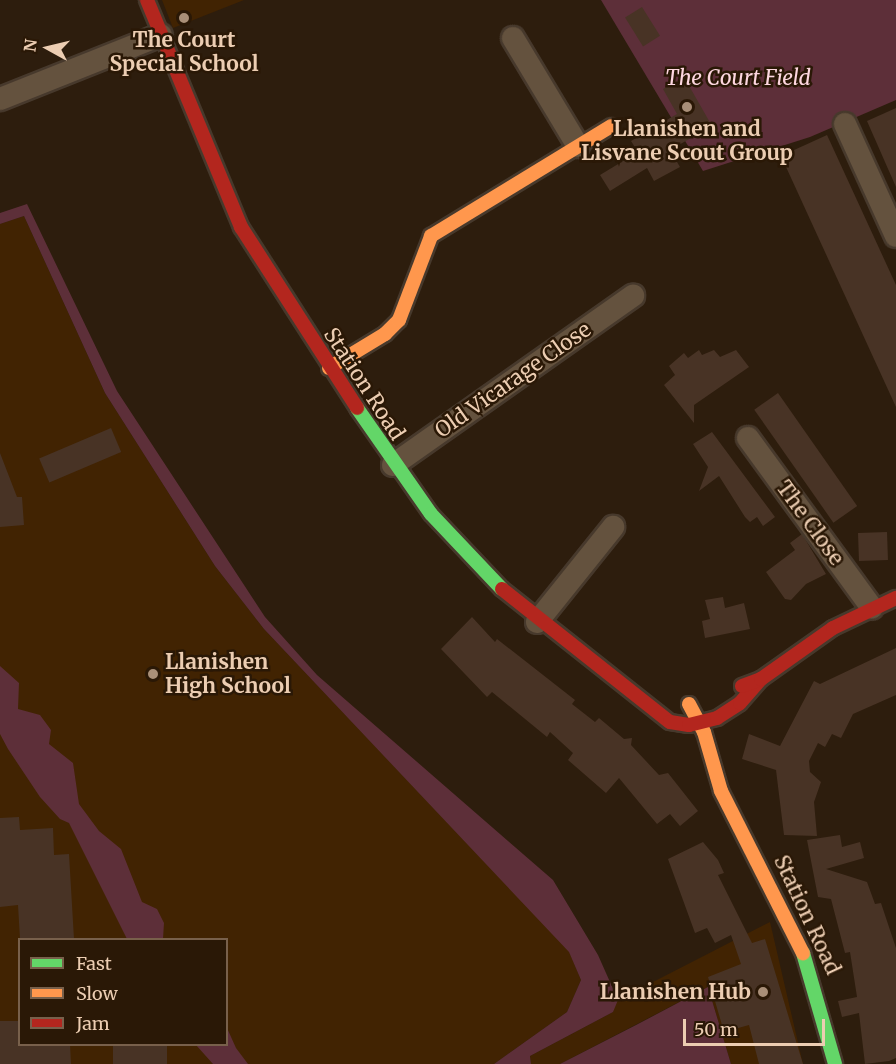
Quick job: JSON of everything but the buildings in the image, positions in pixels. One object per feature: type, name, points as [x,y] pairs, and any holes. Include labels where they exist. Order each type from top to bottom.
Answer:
[{"type":"main road","name":"Station Road","points":[[147,0],[241,227],[393,465],[431,514],[537,622],[679,725]]},
{"type":"main road","points":[[329,368],[385,334],[399,320],[431,236],[611,126]]},
{"type":"main road","points":[[679,725],[700,723],[727,713],[761,679],[810,642],[872,608],[896,598]]},
{"type":"main road","points":[[721,697],[761,679]]},
{"type":"main road","points":[[657,708],[704,702]]},
{"type":"main road","name":"Station Road","points":[[688,704],[700,723],[721,791],[810,967],[836,1064]]},
{"type":"main road","points":[[684,739],[679,725],[688,704]]},
{"type":"main road","name":"Station Road","points":[[693,755],[721,791]]},
{"type":"street","points":[[0,99],[161,35]]},
{"type":"street","points":[[513,39],[578,146]]},
{"type":"street","points":[[845,124],[896,236]]},
{"type":"street","name":"Old Vicarage Close","points":[[393,465],[633,296]]},
{"type":"street","name":"The Close","points":[[748,438],[872,608]]},
{"type":"street","points":[[537,622],[613,527]]},
{"type":"shaded area","name":"The Court Special School","points":[[162,0],[244,0],[173,28]]},
{"type":"shaded area","name":"Llanishen High School","points":[[24,216],[105,393],[215,566],[264,629],[569,951],[581,980],[567,1012],[494,1064],[0,1064],[0,224]]},
{"type":"shaded area","points":[[770,922],[803,1064],[731,1064],[708,987],[560,1064],[531,1064],[530,1056],[613,1012],[614,1002]]},
{"type":"green space","name":"The Court Field","points":[[601,0],[896,0],[896,100],[810,137],[703,171]]},
{"type":"green space","points":[[27,204],[117,391],[265,617],[317,675],[553,880],[598,955],[618,1000],[613,1012],[530,1056],[531,1064],[494,1064],[567,1012],[581,980],[569,952],[264,629],[215,566],[105,393],[24,216],[0,224],[0,213]]},
{"type":"green space","points":[[0,666],[19,683],[18,709],[40,715],[51,730],[49,744],[73,763],[79,804],[99,831],[121,849],[142,902],[157,909],[164,923],[163,938],[126,938],[69,823],[60,819],[40,797],[0,734]]},
{"type":"green space","points":[[708,987],[731,1064],[560,1064],[638,1024]]},
{"type":"green space","points":[[228,1030],[236,1048],[248,1064],[213,1064],[197,1046],[228,1046]]},
{"type":"traffic: fast","points":[[357,408],[431,514],[502,589]]},
{"type":"traffic: fast","points":[[803,953],[835,1064]]},
{"type":"traffic: slow","points":[[329,368],[385,334],[399,320],[431,236],[611,126]]},
{"type":"traffic: slow","points":[[689,704],[704,732],[721,791],[803,953]]},
{"type":"traffic: jam","points":[[147,0],[241,227],[357,408]]},
{"type":"traffic: jam","points":[[502,589],[670,722],[689,725],[717,718],[740,703],[761,679]]},
{"type":"traffic: jam","points":[[742,686],[761,679],[833,628],[896,598]]},
{"type":"place","name":"The Court Special School","points":[[184,18]]},
{"type":"place","name":"Llanishen and Lisvane Scout Group","points":[[687,107]]},
{"type":"place","name":"Llanishen High School","points":[[153,674]]},
{"type":"place","name":"Llanishen Hub","points":[[763,992]]}]
